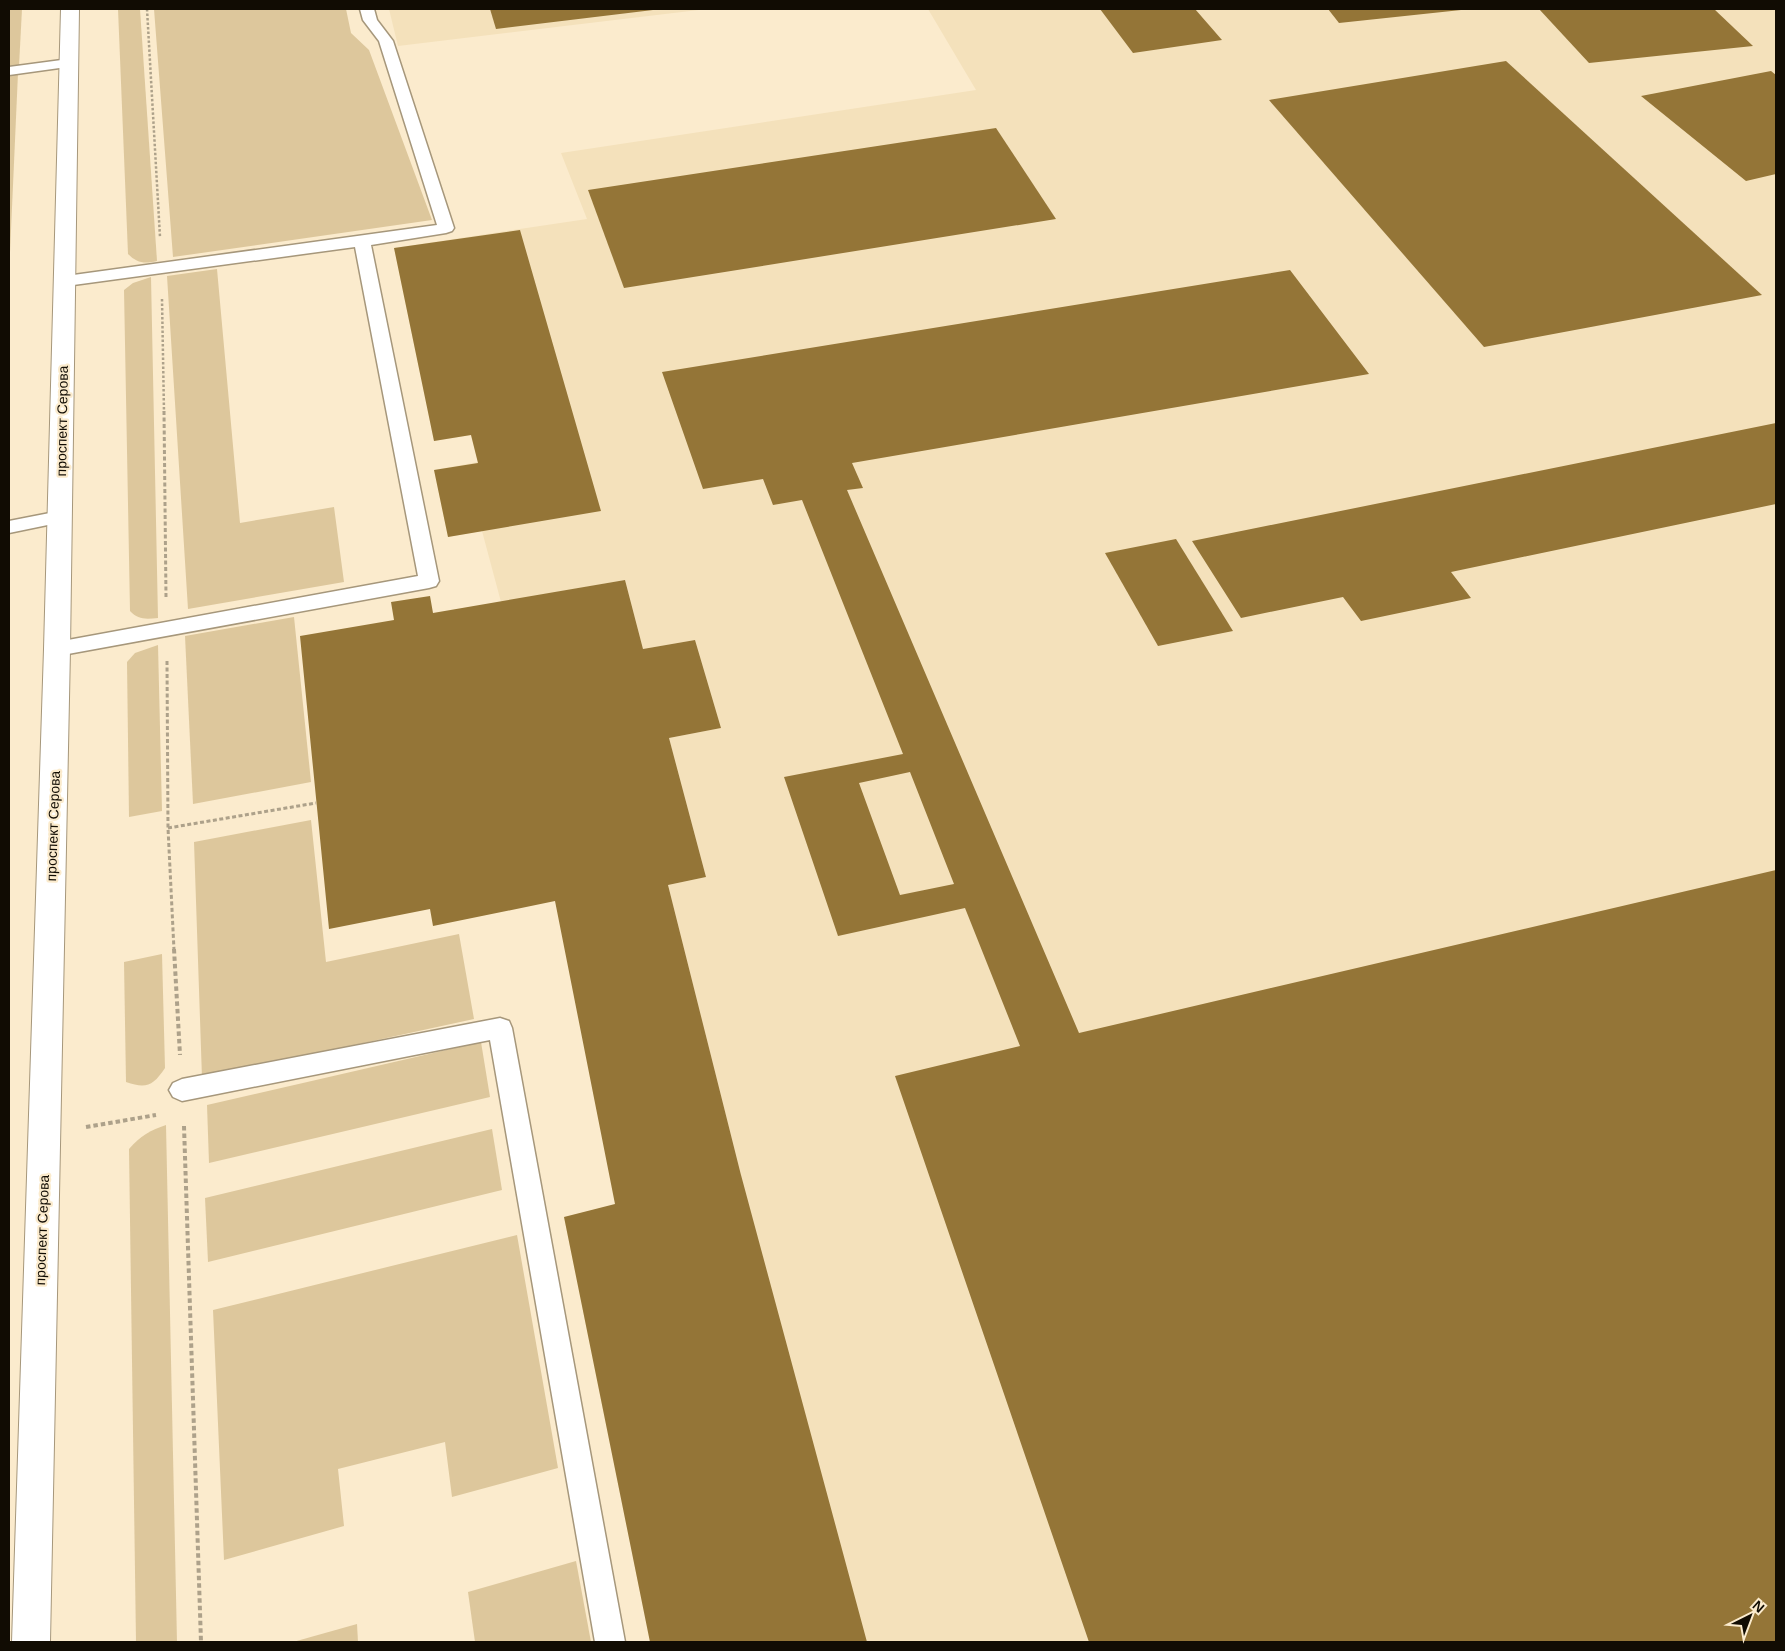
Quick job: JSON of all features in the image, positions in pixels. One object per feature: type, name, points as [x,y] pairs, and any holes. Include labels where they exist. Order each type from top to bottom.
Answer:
[{"type":"main road","name":"проспект Серова","points":[[31,1642],[66,281],[70,9]]},
{"type":"lane","points":[[66,281],[446,228],[386,41],[370,20],[367,9]]},
{"type":"lane","points":[[9,71],[69,63]]},
{"type":"lane","points":[[57,649],[429,581],[362,241]]},
{"type":"lane","points":[[9,527],[60,516]]},
{"type":"lane","points":[[183,1100],[500,1028],[610,1642]]},
{"type":"path","points":[[147,9],[161,268],[168,828],[183,1100],[201,1642]]},
{"type":"path","points":[[168,828],[316,803]]},
{"type":"path","points":[[45,1134],[183,1100]]},
{"type":"shaded area","points":[[9,9],[22,9],[19,66],[9,67]]},
{"type":"shaded area","points":[[118,9],[140,9],[157,261],[152,262],[138,261],[128,254]]},
{"type":"shaded area","points":[[154,9],[346,9],[351,33],[369,50],[432,220],[173,257]]},
{"type":"shaded area","points":[[389,9],[707,9],[398,46]]},
{"type":"shaded area","points":[[928,9],[1776,9],[1776,1642],[650,1642],[564,1217],[741,1175],[668,885],[706,877],[669,738],[721,728],[695,640],[643,649],[625,580],[501,602],[482,531],[448,537],[434,470],[478,462],[471,435],[434,441],[394,248],[587,219],[561,153],[976,90]]},
{"type":"shaded area","points":[[18,73],[9,275],[9,74]]},
{"type":"shaded area","points":[[217,269],[240,523],[334,507],[344,582],[188,609],[167,276]]},
{"type":"shaded area","points":[[151,277],[158,618],[146,619],[136,616],[130,611],[124,290],[133,283]]},
{"type":"shaded area","points":[[294,617],[311,782],[193,804],[185,636]]},
{"type":"shaded area","points":[[158,645],[162,811],[129,817],[127,662],[135,653]]},
{"type":"shaded area","points":[[311,820],[326,962],[459,934],[474,1019],[202,1078],[194,842]]},
{"type":"shaded area","points":[[162,954],[165,1068],[153,1082],[144,1085],[133,1084],[126,1082],[124,962]]},
{"type":"shaded area","points":[[481,1042],[490,1097],[209,1163],[207,1105]]},
{"type":"shaded area","points":[[166,1125],[177,1642],[136,1642],[129,1149],[146,1134]]},
{"type":"shaded area","points":[[492,1129],[502,1190],[208,1262],[205,1198]]},
{"type":"shaded area","points":[[517,1235],[558,1468],[452,1497],[445,1442],[338,1469],[344,1526],[224,1560],[213,1310]]},
{"type":"shaded area","points":[[576,1561],[591,1642],[475,1642],[468,1592]]},
{"type":"shaded area","points":[[357,1624],[358,1642],[293,1642]]},
{"type":"building","points":[[490,9],[653,9],[653,10],[496,29]]},
{"type":"building","points":[[1100,9],[1195,9],[1222,40],[1133,53]]},
{"type":"building","points":[[1328,9],[1461,9],[1461,10],[1339,23]]},
{"type":"building","points":[[1539,9],[1714,9],[1753,46],[1589,63]]},
{"type":"building","points":[[1506,61],[1762,295],[1484,347],[1269,100]]},
{"type":"building","points":[[1771,71],[1776,75],[1776,174],[1746,181],[1641,96]]},
{"type":"building","points":[[996,128],[1056,219],[624,288],[588,190]]},
{"type":"building","points":[[520,230],[601,511],[448,537],[434,470],[478,463],[471,435],[434,441],[394,248]]},
{"type":"building","points":[[1290,270],[1369,374],[852,463],[863,488],[847,490],[1079,1033],[1776,870],[1776,1642],[1089,1642],[895,1076],[1020,1046],[965,908],[838,936],[784,777],[903,754],[802,500],[773,505],[763,479],[703,489],[662,372]],"holes":[[[910,772],[954,884],[900,895],[859,783]]]},
{"type":"building","points":[[1776,423],[1776,504],[1451,572],[1471,598],[1361,621],[1343,597],[1241,618],[1192,541]]},
{"type":"building","points":[[1176,539],[1233,631],[1158,646],[1105,553]]},
{"type":"building","points":[[625,580],[643,649],[695,640],[721,728],[669,738],[706,877],[668,885],[741,1175],[867,1642],[650,1642],[564,1217],[615,1204],[555,901],[433,926],[430,909],[329,929],[300,636],[394,620],[391,602],[430,596],[433,613]]}]
